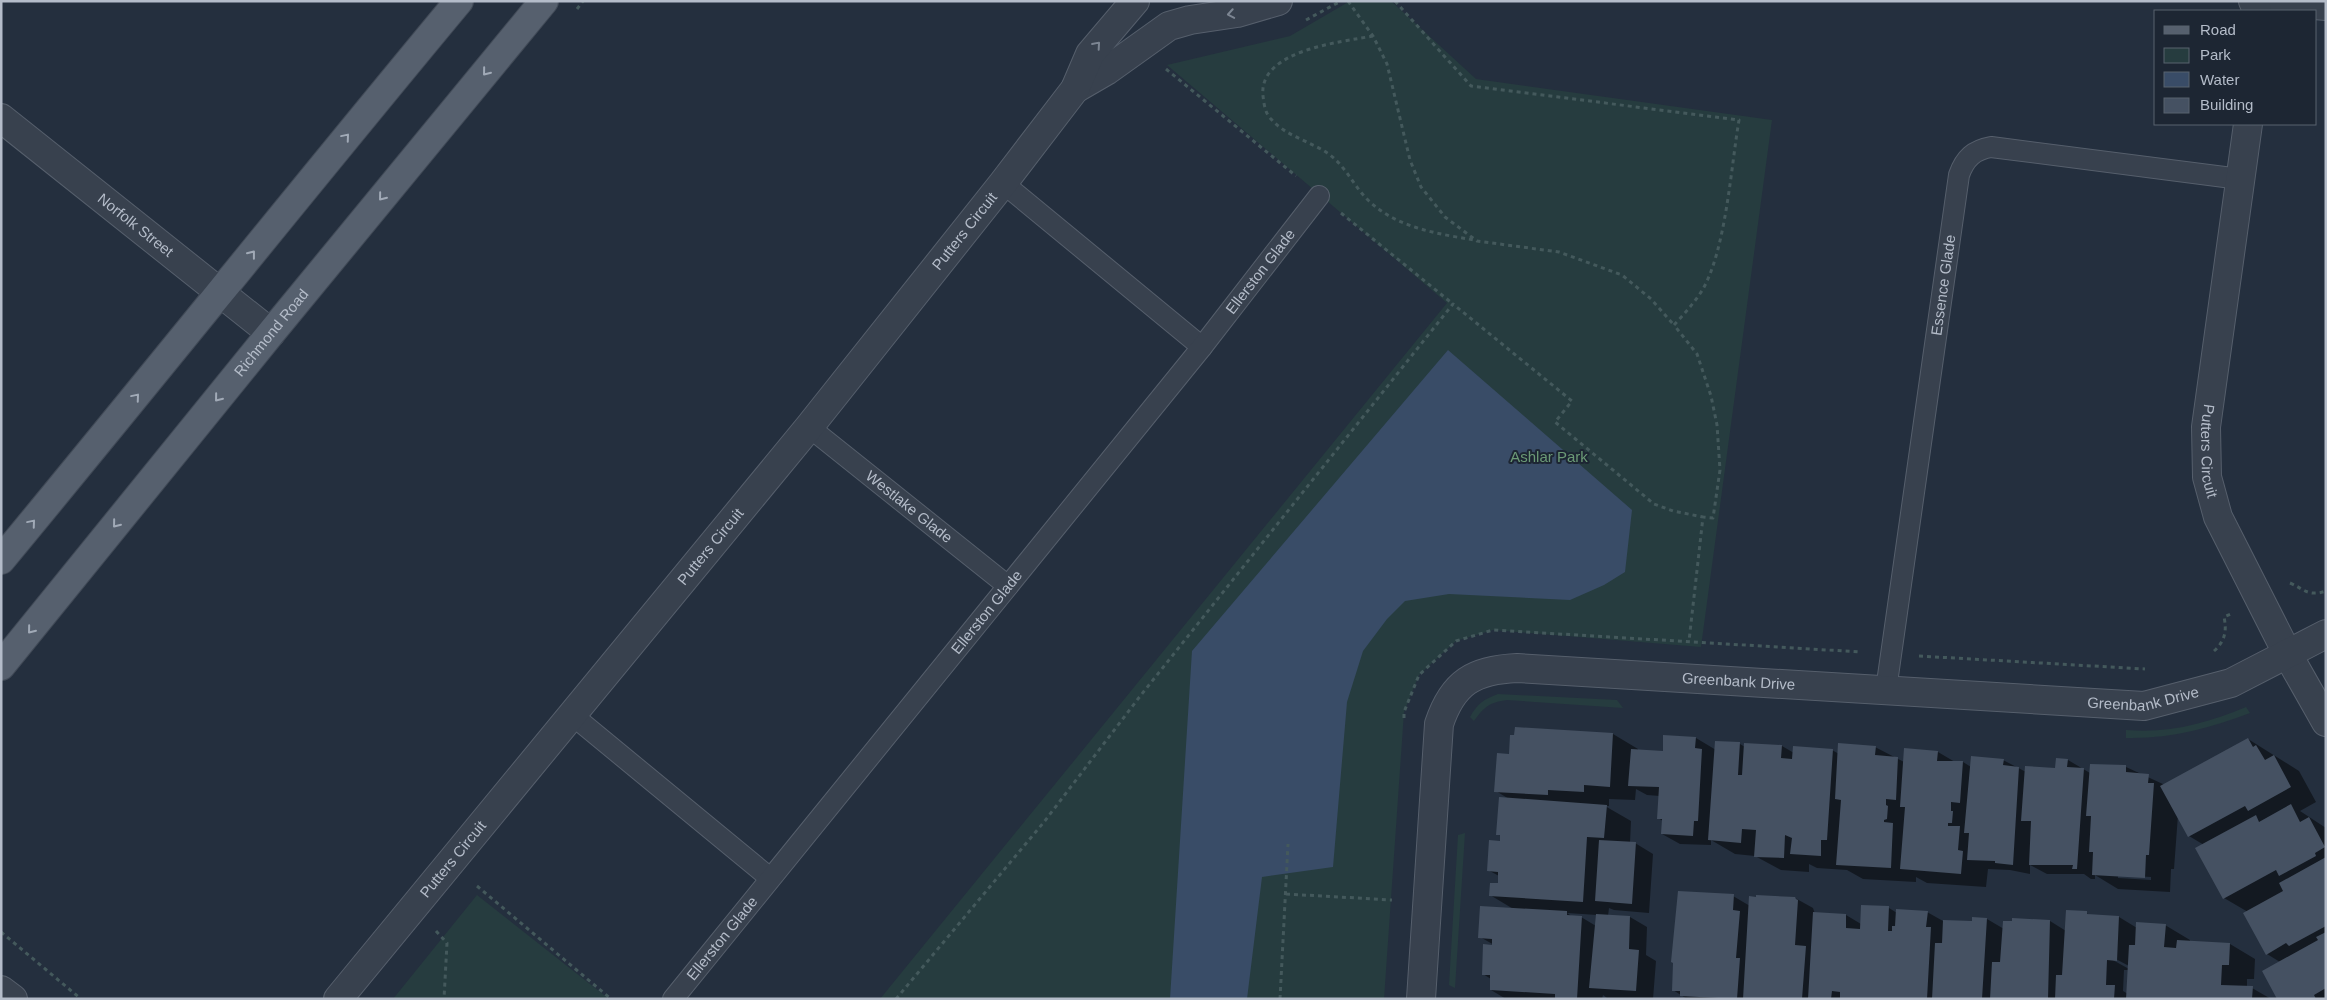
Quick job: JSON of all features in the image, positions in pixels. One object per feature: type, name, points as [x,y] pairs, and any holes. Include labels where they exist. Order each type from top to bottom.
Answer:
[{"type":"main road","points":[[1,560],[222,293],[315,174],[459,1]]},
{"type":"main road","name":"Richmond Road","points":[[1,666],[544,1]]},
{"type":"street","name":"Putters Circuit","points":[[338,999],[571,714],[809,428],[1003,183],[1075,88],[1090,54],[1135,1]]},
{"type":"street","name":"Putters Circuit","points":[[1075,88],[1106,71],[1169,26],[1190,20],[1236,13],[1278,1]]},
{"type":"street","name":"Norfolk Street","points":[[1,118],[271,333]]},
{"type":"street","name":"Putters Circuit","points":[[2248,125],[2206,427],[2206,476],[2218,517],[2288,655],[2326,722]]},
{"type":"street","name":"Greenbank Drive","points":[[1422,999],[1439,724],[1445,707],[1455,691],[1468,679],[1500,669],[1517,668],[2144,706],[2232,684],[2326,634]]},
{"type":"street","points":[[1,990],[13,999]]},
{"type":"lane","points":[[2269,10],[2290,6],[2326,10]]},
{"type":"lane","name":"Essence Glade","points":[[1886,690],[1959,175],[1967,158],[1982,149],[2004,148],[2240,179]]},
{"type":"lane","points":[[1003,183],[1202,347]]},
{"type":"lane","name":"Ellerston Glade","points":[[674,999],[770,878],[1202,347],[1319,196]]},
{"type":"lane","name":"Westlake Glade","points":[[809,428],[1008,586]]},
{"type":"lane","points":[[571,714],[770,878]]},
{"type":"path","points":[[1299,23],[1341,1]]},
{"type":"path","points":[[1348,1],[1373,36],[1387,64],[1410,160],[1422,187],[1445,217],[1477,241]]},
{"type":"path","points":[[1395,1],[1471,86],[1739,120],[1720,238],[1712,269],[1691,306],[1674,324]]},
{"type":"path","points":[[896,999],[1044,822],[1141,695],[1453,304],[1572,401],[1555,422],[1654,504],[1672,511],[1713,518],[1720,470],[1717,424],[1707,381],[1697,354],[1652,299],[1622,275],[1559,252],[1424,232],[1387,214],[1370,202],[1346,169],[1331,156],[1271,120],[1264,106],[1262,90],[1266,77],[1278,64],[1316,48],[1373,36]]},
{"type":"path","points":[[1703,517],[1689,641],[2152,668]]},
{"type":"path","points":[[2211,654],[2220,646],[2226,631],[2224,617],[2291,583],[2304,592],[2318,594],[2326,591]]},
{"type":"path","points":[[1280,999],[1288,844]]},
{"type":"path","points":[[484,879],[478,886],[611,999]]},
{"type":"path","points":[[1286,894],[1392,900]]},
{"type":"path","points":[[436,930],[447,943],[444,999]]},
{"type":"path","points":[[1,932],[81,999]]},
{"type":"green space","name":"Ashlar Park","points":[[1350,1],[1391,1],[1476,79],[1772,120],[1701,647],[1493,630],[1456,641],[1419,675],[1404,712],[1384,999],[880,999],[1447,303],[1167,65],[1290,36]]},
{"type":"green space","points":[[1498,694],[1617,700],[1623,708],[1507,700],[1488,706],[1474,721],[1470,717],[1481,702]]},
{"type":"green space","points":[[2246,707],[2250,713],[2205,728],[2158,737],[2126,738],[2126,730],[2142,731],[2188,726]]},
{"type":"green space","points":[[1465,833],[1455,988],[1449,985],[1458,835]]},
{"type":"green space","points":[[477,895],[609,999],[393,999]]},
{"type":"water","points":[[1448,350],[1632,510],[1625,572],[1604,585],[1570,600],[1449,594],[1405,601],[1387,619],[1363,651],[1347,702],[1333,867],[1262,877],[1247,999],[1170,999],[1192,651]]},
{"type":"building","points":[[1515,727],[1613,733],[1610,787],[1584,785],[1584,792],[1548,790],[1548,795],[1494,792],[1497,753],[1509,754],[1510,735],[1514,735]]},
{"type":"building","points":[[1663,735],[1696,737],[1695,748],[1702,749],[1698,821],[1694,821],[1693,836],[1661,834],[1662,819],[1657,819],[1659,787],[1628,786],[1631,749],[1663,751]]},
{"type":"building","points":[[2248,738],[2253,747],[2256,745],[2265,760],[2274,755],[2291,787],[2248,811],[2245,806],[2188,837],[2160,786]]},
{"type":"building","points":[[1715,741],[1740,742],[1738,775],[1742,775],[1744,743],[1782,745],[1781,758],[1792,759],[1793,746],[1833,749],[1827,840],[1821,840],[1821,856],[1790,854],[1792,838],[1785,835],[1784,858],[1754,857],[1756,830],[1742,829],[1741,843],[1708,840]]},
{"type":"building","points":[[1838,743],[1876,746],[1875,755],[1898,757],[1896,800],[1886,799],[1886,805],[1888,806],[1887,819],[1884,820],[1884,822],[1893,823],[1891,868],[1836,865],[1841,800],[1835,799]]},
{"type":"building","points":[[1904,748],[1938,751],[1937,761],[1963,761],[1960,803],[1951,802],[1951,811],[1953,811],[1952,823],[1948,823],[1948,826],[1960,826],[1958,850],[1963,851],[1961,874],[1900,869],[1905,807],[1900,807]]},
{"type":"building","points":[[1971,756],[2004,759],[2003,765],[2019,767],[2013,865],[1995,863],[1995,861],[1967,860],[1969,833],[1964,833]]},
{"type":"building","points":[[2056,758],[2068,759],[2067,767],[2084,768],[2077,869],[2072,869],[2073,865],[2029,865],[2031,821],[2021,821],[2025,766],[2055,768]]},
{"type":"building","points":[[2090,764],[2126,765],[2126,772],[2149,774],[2148,783],[2154,783],[2149,855],[2146,855],[2145,878],[2092,875],[2093,852],[2089,852],[2091,816],[2086,816]]},
{"type":"building","points":[[1499,797],[1607,805],[1604,838],[1587,837],[1583,902],[1489,896],[1490,883],[1498,883],[1498,872],[1487,871],[1489,840],[1500,841],[1500,835],[1496,835]]},
{"type":"building","points":[[2291,804],[2300,822],[2309,817],[2325,847],[2315,853],[2316,856],[2279,876],[2276,870],[2223,899],[2195,848],[2256,815],[2259,822]]},
{"type":"building","points":[[1599,840],[1636,842],[1632,904],[1595,901]]},
{"type":"building","points":[[2326,857],[2326,926],[2289,946],[2286,943],[2266,955],[2243,913],[2283,891],[2279,883]]},
{"type":"building","points":[[1678,891],[1734,894],[1733,910],[1740,911],[1736,958],[1740,958],[1737,999],[1680,996],[1680,991],[1672,991],[1673,963],[1671,962]]},
{"type":"building","points":[[1756,895],[1795,897],[1798,900],[1795,945],[1806,946],[1802,999],[1743,999],[1749,896],[1756,897]]},
{"type":"building","points":[[1861,905],[1889,906],[1888,931],[1892,931],[1892,926],[1895,926],[1896,909],[1928,911],[1926,927],[1931,927],[1927,999],[1840,999],[1840,992],[1832,991],[1831,999],[1808,999],[1813,912],[1846,914],[1846,928],[1860,929]]},
{"type":"building","points":[[1480,906],[1567,911],[1567,915],[1582,916],[1577,999],[1555,999],[1555,994],[1490,990],[1490,975],[1482,975],[1483,944],[1492,945],[1492,939],[1478,938]]},
{"type":"building","points":[[2066,910],[2087,911],[2087,914],[2119,916],[2117,961],[2107,960],[2106,985],[2115,985],[2114,999],[2055,999],[2056,975],[2062,975]]},
{"type":"building","points":[[1596,914],[1630,916],[1629,949],[1639,950],[1636,991],[1589,988]]},
{"type":"building","points":[[1972,917],[1987,918],[1982,999],[1932,999],[1935,943],[1942,943],[1943,920],[1972,921]]},
{"type":"building","points":[[2012,918],[2050,920],[2048,999],[1990,999],[1992,962],[2000,962],[2003,921],[2012,921]]},
{"type":"building","points":[[2136,922],[2166,924],[2164,947],[2176,948],[2177,940],[2230,943],[2229,965],[2222,965],[2221,985],[2253,986],[2252,999],[2126,999],[2129,945],[2135,945]]},
{"type":"building","points":[[2326,932],[2326,988],[2314,995],[2316,999],[2277,999],[2262,971],[2318,940],[2316,937]]}]
